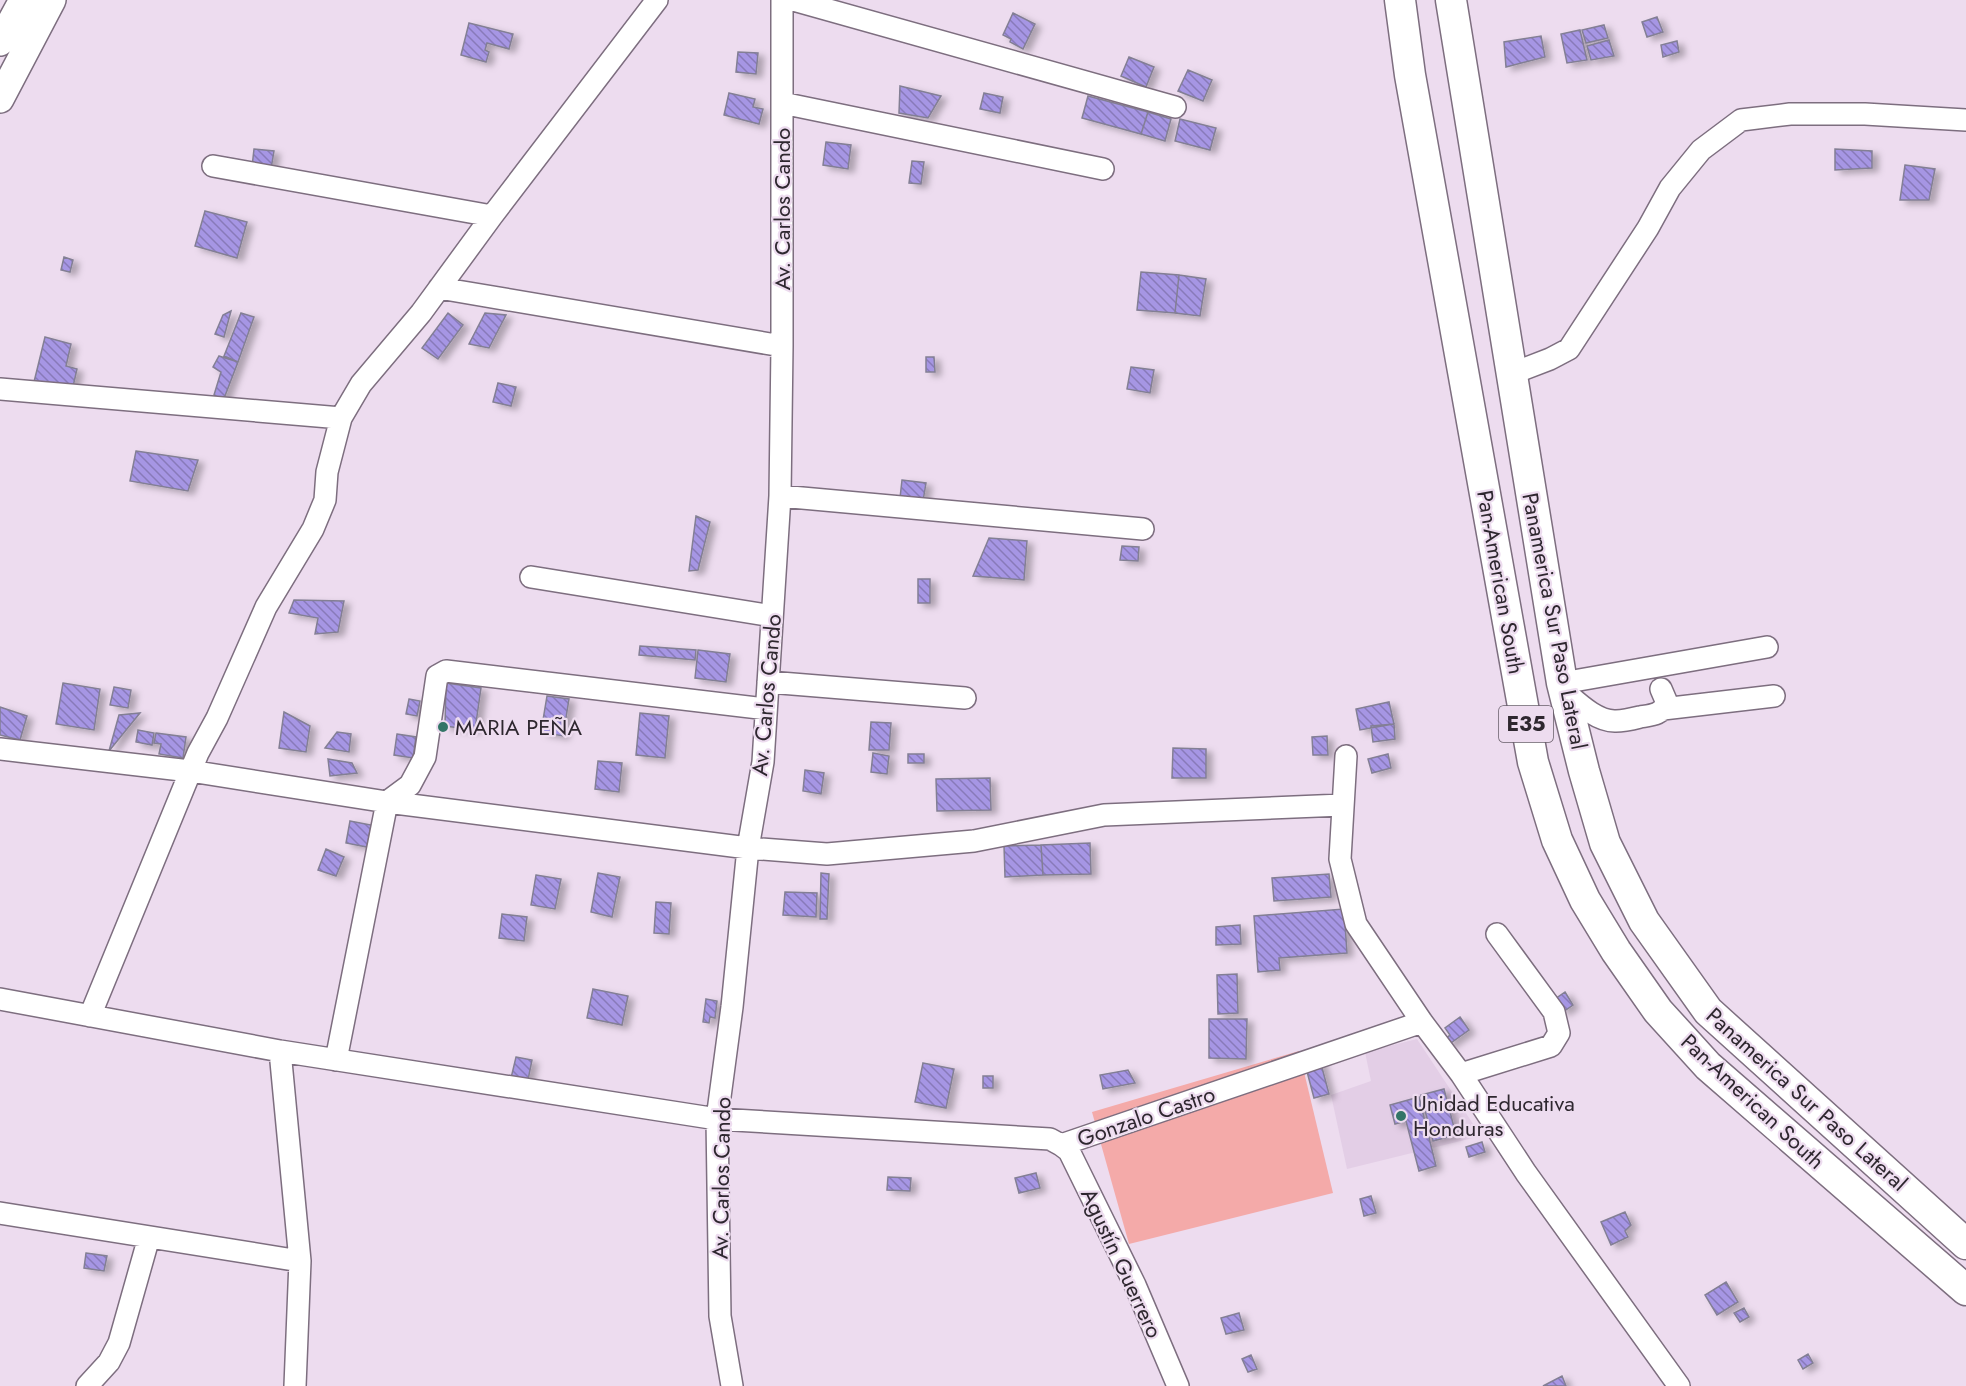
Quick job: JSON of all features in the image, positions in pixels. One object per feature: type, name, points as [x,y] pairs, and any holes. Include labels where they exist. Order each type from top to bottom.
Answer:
[{"type":"highway","name":"Pan-American South","points":[[1400,0],[1410,75],[1533,762],[1557,840],[1585,900],[1616,951],[1658,1011],[1708,1066],[1966,1290]]},
{"type":"highway","name":"Panamerica Sur Paso Lateral","points":[[1451,0],[1563,687],[1605,843],[1644,921],[1708,1011],[1966,1244]]},
{"type":"highway","points":[[1881,1216],[1905,1189]]},
{"type":"main road","points":[[0,42],[23,0]]},
{"type":"main road","points":[[0,99],[52,0]]},
{"type":"street","points":[[90,1016],[190,771],[218,718],[266,607],[313,529],[325,500],[327,472],[341,418],[361,384],[421,313],[657,0]]},
{"type":"street","name":"Av. Carlos Cando","points":[[732,1386],[720,1316],[717,1119],[732,1007],[748,848],[763,762],[780,496],[782,0]]},
{"type":"street","points":[[793,0],[1175,107]]},
{"type":"street","points":[[782,103],[1102,169]]},
{"type":"street","points":[[1511,374],[1569,349],[1648,228],[1670,188],[1701,150],[1741,120],[1790,114],[1865,114],[1966,120]]},
{"type":"street","points":[[213,166],[492,216]]},
{"type":"street","points":[[439,288],[782,346]]},
{"type":"street","points":[[0,389],[341,418]]},
{"type":"street","points":[[780,496],[1143,529]]},
{"type":"street","points":[[531,577],[772,616]]},
{"type":"street","points":[[1563,687],[1767,647]]},
{"type":"street","points":[[336,1060],[387,802],[410,785],[425,757],[437,676],[446,671],[766,709]]},
{"type":"street","points":[[768,682],[965,698]]},
{"type":"street","points":[[1563,687],[1581,706],[1607,721],[1616,722],[1658,714],[1662,699],[1774,696]]},
{"type":"street","points":[[0,749],[190,771],[387,802],[748,848],[827,854],[974,841],[1104,815],[1342,805]]},
{"type":"street","points":[[1346,756],[1341,859],[1356,924],[1422,1022],[1461,1074],[1526,1173],[1679,1386]]},
{"type":"street","points":[[1461,1074],[1551,1046],[1559,1033],[1554,1012],[1497,934]]},
{"type":"street","name":"Gonzalo Castro","points":[[0,999],[280,1051],[717,1119],[1050,1139],[1060,1144],[1422,1022]]},
{"type":"street","points":[[280,1051],[300,1260],[295,1386]]},
{"type":"street","name":"Agustín Guerrero","points":[[1060,1144],[1069,1151],[1135,1285],[1178,1386]]},
{"type":"street","points":[[0,1213],[300,1260]]},
{"type":"street","points":[[87,1386],[109,1362],[118,1342],[149,1237]]},
{"type":"shaded area","name":"Unidad Educativa Honduras","points":[[1417,1039],[1481,1136],[1347,1169],[1331,1095],[1371,1081],[1365,1052]]},
{"type":"shaded area","points":[[1299,1051],[1333,1193],[1129,1244],[1092,1112]]},
{"type":"building","points":[[1013,13],[1035,24],[1023,49],[1003,35]]},
{"type":"building","points":[[1657,17],[1663,32],[1647,37],[1642,22]]},
{"type":"building","points":[[469,23],[513,34],[509,49],[487,43],[485,50],[489,52],[486,62],[461,55]]},
{"type":"building","points":[[1604,25],[1608,38],[1586,43],[1582,30]]},
{"type":"building","points":[[1580,30],[1587,60],[1567,63],[1561,34]]},
{"type":"building","points":[[1541,36],[1545,57],[1506,67],[1504,42]]},
{"type":"building","points":[[1609,40],[1614,56],[1591,60],[1587,46]]},
{"type":"building","points":[[1677,41],[1679,52],[1663,57],[1661,45]]},
{"type":"building","points":[[738,52],[758,53],[756,74],[736,72]]},
{"type":"building","points":[[1129,57],[1154,67],[1146,87],[1121,76]]},
{"type":"building","points":[[1188,70],[1212,80],[1203,101],[1178,91]]},
{"type":"building","points":[[900,86],[941,96],[928,118],[899,113]]},
{"type":"building","points":[[729,93],[755,99],[753,107],[763,109],[759,124],[724,115]]},
{"type":"building","points":[[984,93],[1003,97],[1000,113],[980,109]]},
{"type":"building","points":[[1088,96],[1148,112],[1141,134],[1082,118]]},
{"type":"building","points":[[1148,112],[1171,119],[1165,141],[1141,134]]},
{"type":"building","points":[[1180,119],[1216,128],[1210,150],[1175,141]]},
{"type":"building","points":[[826,142],[851,145],[848,169],[823,165]]},
{"type":"building","points":[[254,149],[274,151],[271,169],[252,167]]},
{"type":"building","points":[[1835,149],[1872,151],[1872,168],[1835,170]]},
{"type":"building","points":[[912,161],[924,162],[921,184],[909,183]]},
{"type":"building","points":[[1905,165],[1935,169],[1929,200],[1900,200]]},
{"type":"building","points":[[205,211],[247,222],[237,258],[195,246]]},
{"type":"building","points":[[64,257],[73,260],[70,272],[61,270]]},
{"type":"building","points":[[1141,272],[1179,275],[1175,313],[1137,310]]},
{"type":"building","points":[[1179,275],[1206,279],[1200,316],[1175,313]]},
{"type":"building","points":[[231,311],[224,337],[215,334],[223,315]]},
{"type":"building","points":[[241,313],[254,317],[238,362],[224,356]]},
{"type":"building","points":[[448,313],[463,325],[438,359],[422,348]]},
{"type":"building","points":[[485,313],[506,315],[489,348],[469,344]]},
{"type":"building","points":[[45,337],[71,344],[66,366],[77,369],[72,391],[34,382]]},
{"type":"building","points":[[219,356],[238,362],[223,401],[214,395],[221,372],[213,367]]},
{"type":"building","points":[[926,357],[934,357],[935,372],[926,372]]},
{"type":"building","points":[[1131,367],[1154,370],[1150,393],[1127,389]]},
{"type":"building","points":[[498,383],[516,387],[511,406],[493,402]]},
{"type":"building","points":[[136,451],[198,460],[188,491],[130,481]]},
{"type":"building","points":[[902,480],[926,483],[923,501],[900,498]]},
{"type":"building","points":[[696,516],[710,522],[698,570],[689,571]]},
{"type":"building","points":[[989,538],[1027,541],[1024,580],[973,576]]},
{"type":"building","points":[[1122,546],[1139,547],[1138,561],[1120,560]]},
{"type":"building","points":[[918,579],[930,579],[930,603],[918,603]]},
{"type":"building","points":[[294,600],[344,601],[338,632],[315,634],[318,618],[289,613]]},
{"type":"building","points":[[640,646],[696,650],[695,660],[639,655]]},
{"type":"building","points":[[698,650],[730,654],[726,682],[695,678]]},
{"type":"building","points":[[63,683],[100,689],[94,730],[56,724]]},
{"type":"building","points":[[446,683],[481,688],[475,730],[445,726]]},
{"type":"building","points":[[114,687],[131,690],[128,708],[110,705]]},
{"type":"building","points":[[547,696],[569,699],[563,736],[541,732]]},
{"type":"building","points":[[409,699],[420,701],[417,716],[406,714]]},
{"type":"building","points":[[1389,702],[1394,724],[1360,730],[1356,709]]},
{"type":"building","points":[[0,707],[27,716],[20,740],[0,735]]},
{"type":"building","points":[[284,712],[310,726],[306,752],[279,748]]},
{"type":"building","points":[[140,713],[109,751],[119,715]]},
{"type":"building","points":[[640,713],[669,716],[665,758],[636,755]]},
{"type":"building","points":[[871,722],[891,723],[889,750],[869,750]]},
{"type":"building","points":[[1394,724],[1395,739],[1373,742],[1371,726]]},
{"type":"building","points":[[138,730],[154,733],[152,745],[136,742]]},
{"type":"building","points":[[337,732],[351,734],[349,752],[325,748]]},
{"type":"building","points":[[156,733],[186,737],[183,758],[159,754],[161,744],[154,743]]},
{"type":"building","points":[[397,734],[416,737],[413,758],[394,755]]},
{"type":"building","points":[[1327,736],[1328,755],[1313,755],[1312,737]]},
{"type":"building","points":[[1173,748],[1206,749],[1206,778],[1172,778]]},
{"type":"building","points":[[873,753],[889,756],[887,774],[871,772]]},
{"type":"building","points":[[908,754],[924,754],[924,763],[908,763]]},
{"type":"building","points":[[1388,754],[1391,768],[1372,773],[1368,759]]},
{"type":"building","points":[[328,759],[352,763],[357,773],[330,776]]},
{"type":"building","points":[[598,761],[622,763],[619,792],[595,789]]},
{"type":"building","points":[[805,770],[824,773],[821,794],[803,791]]},
{"type":"building","points":[[990,778],[991,810],[937,811],[936,779]]},
{"type":"building","points":[[350,821],[371,825],[367,847],[346,843]]},
{"type":"building","points":[[1090,843],[1091,874],[1043,875],[1041,845]]},
{"type":"building","points":[[1041,845],[1043,875],[1005,877],[1004,846]]},
{"type":"building","points":[[326,849],[344,857],[336,876],[318,870]]},
{"type":"building","points":[[598,873],[620,877],[612,917],[591,912]]},
{"type":"building","points":[[821,873],[829,874],[827,919],[820,919]]},
{"type":"building","points":[[1329,874],[1331,897],[1274,901],[1272,878]]},
{"type":"building","points":[[536,875],[561,879],[555,909],[531,905]]},
{"type":"building","points":[[785,892],[817,893],[816,917],[783,915]]},
{"type":"building","points":[[656,902],[671,903],[669,934],[654,933]]},
{"type":"building","points":[[1344,909],[1347,953],[1279,958],[1280,970],[1258,972],[1254,916]]},
{"type":"building","points":[[502,914],[527,917],[524,941],[499,938]]},
{"type":"building","points":[[1240,925],[1241,944],[1216,945],[1216,927]]},
{"type":"building","points":[[1237,974],[1238,1013],[1218,1014],[1217,975]]},
{"type":"building","points":[[593,989],[628,996],[622,1025],[587,1018]]},
{"type":"building","points":[[1565,992],[1573,1005],[1563,1012],[1555,999]]},
{"type":"building","points":[[706,999],[717,1001],[715,1018],[710,1017],[709,1023],[703,1022]]},
{"type":"building","points":[[1460,1017],[1469,1030],[1448,1045],[1444,1040],[1450,1035],[1445,1028]]},
{"type":"building","points":[[1209,1019],[1247,1019],[1246,1059],[1209,1058]]},
{"type":"building","points":[[516,1057],[532,1060],[528,1080],[511,1078]]},
{"type":"building","points":[[1320,1060],[1329,1094],[1314,1098],[1305,1064]]},
{"type":"building","points":[[923,1063],[954,1069],[946,1108],[915,1102]]},
{"type":"building","points":[[1128,1070],[1135,1083],[1103,1089],[1100,1075]]},
{"type":"building","points":[[983,1076],[993,1076],[993,1088],[983,1088]]},
{"type":"building","points":[[1444,1089],[1456,1135],[1433,1141],[1421,1095]]},
{"type":"building","points":[[1419,1097],[1436,1166],[1419,1171],[1406,1121],[1395,1124],[1390,1105]]},
{"type":"building","points":[[1482,1142],[1485,1152],[1469,1157],[1466,1147]]},
{"type":"building","points":[[1036,1173],[1040,1188],[1019,1193],[1015,1178]]},
{"type":"building","points":[[888,1177],[911,1178],[910,1191],[887,1190]]},
{"type":"building","points":[[1371,1196],[1376,1213],[1364,1216],[1360,1199]]},
{"type":"building","points":[[1625,1212],[1631,1225],[1625,1231],[1628,1237],[1611,1245],[1601,1222]]},
{"type":"building","points":[[86,1253],[107,1256],[104,1271],[84,1268]]},
{"type":"building","points":[[1726,1282],[1738,1302],[1717,1315],[1705,1295]]},
{"type":"building","points":[[1744,1308],[1749,1317],[1740,1322],[1734,1313]]},
{"type":"building","points":[[1239,1313],[1244,1330],[1226,1334],[1221,1318]]},
{"type":"building","points":[[1808,1354],[1813,1363],[1803,1369],[1798,1360]]},
{"type":"building","points":[[1251,1355],[1257,1369],[1248,1372],[1242,1359]]},
{"type":"building","points":[[1562,1376],[1566,1386],[1543,1386]]},
{"type":"place","name":"MARIA PEÑA","points":[[443,727]]},
{"type":"place","name":"Unidad Educativa Honduras","points":[[1401,1116]]}]
